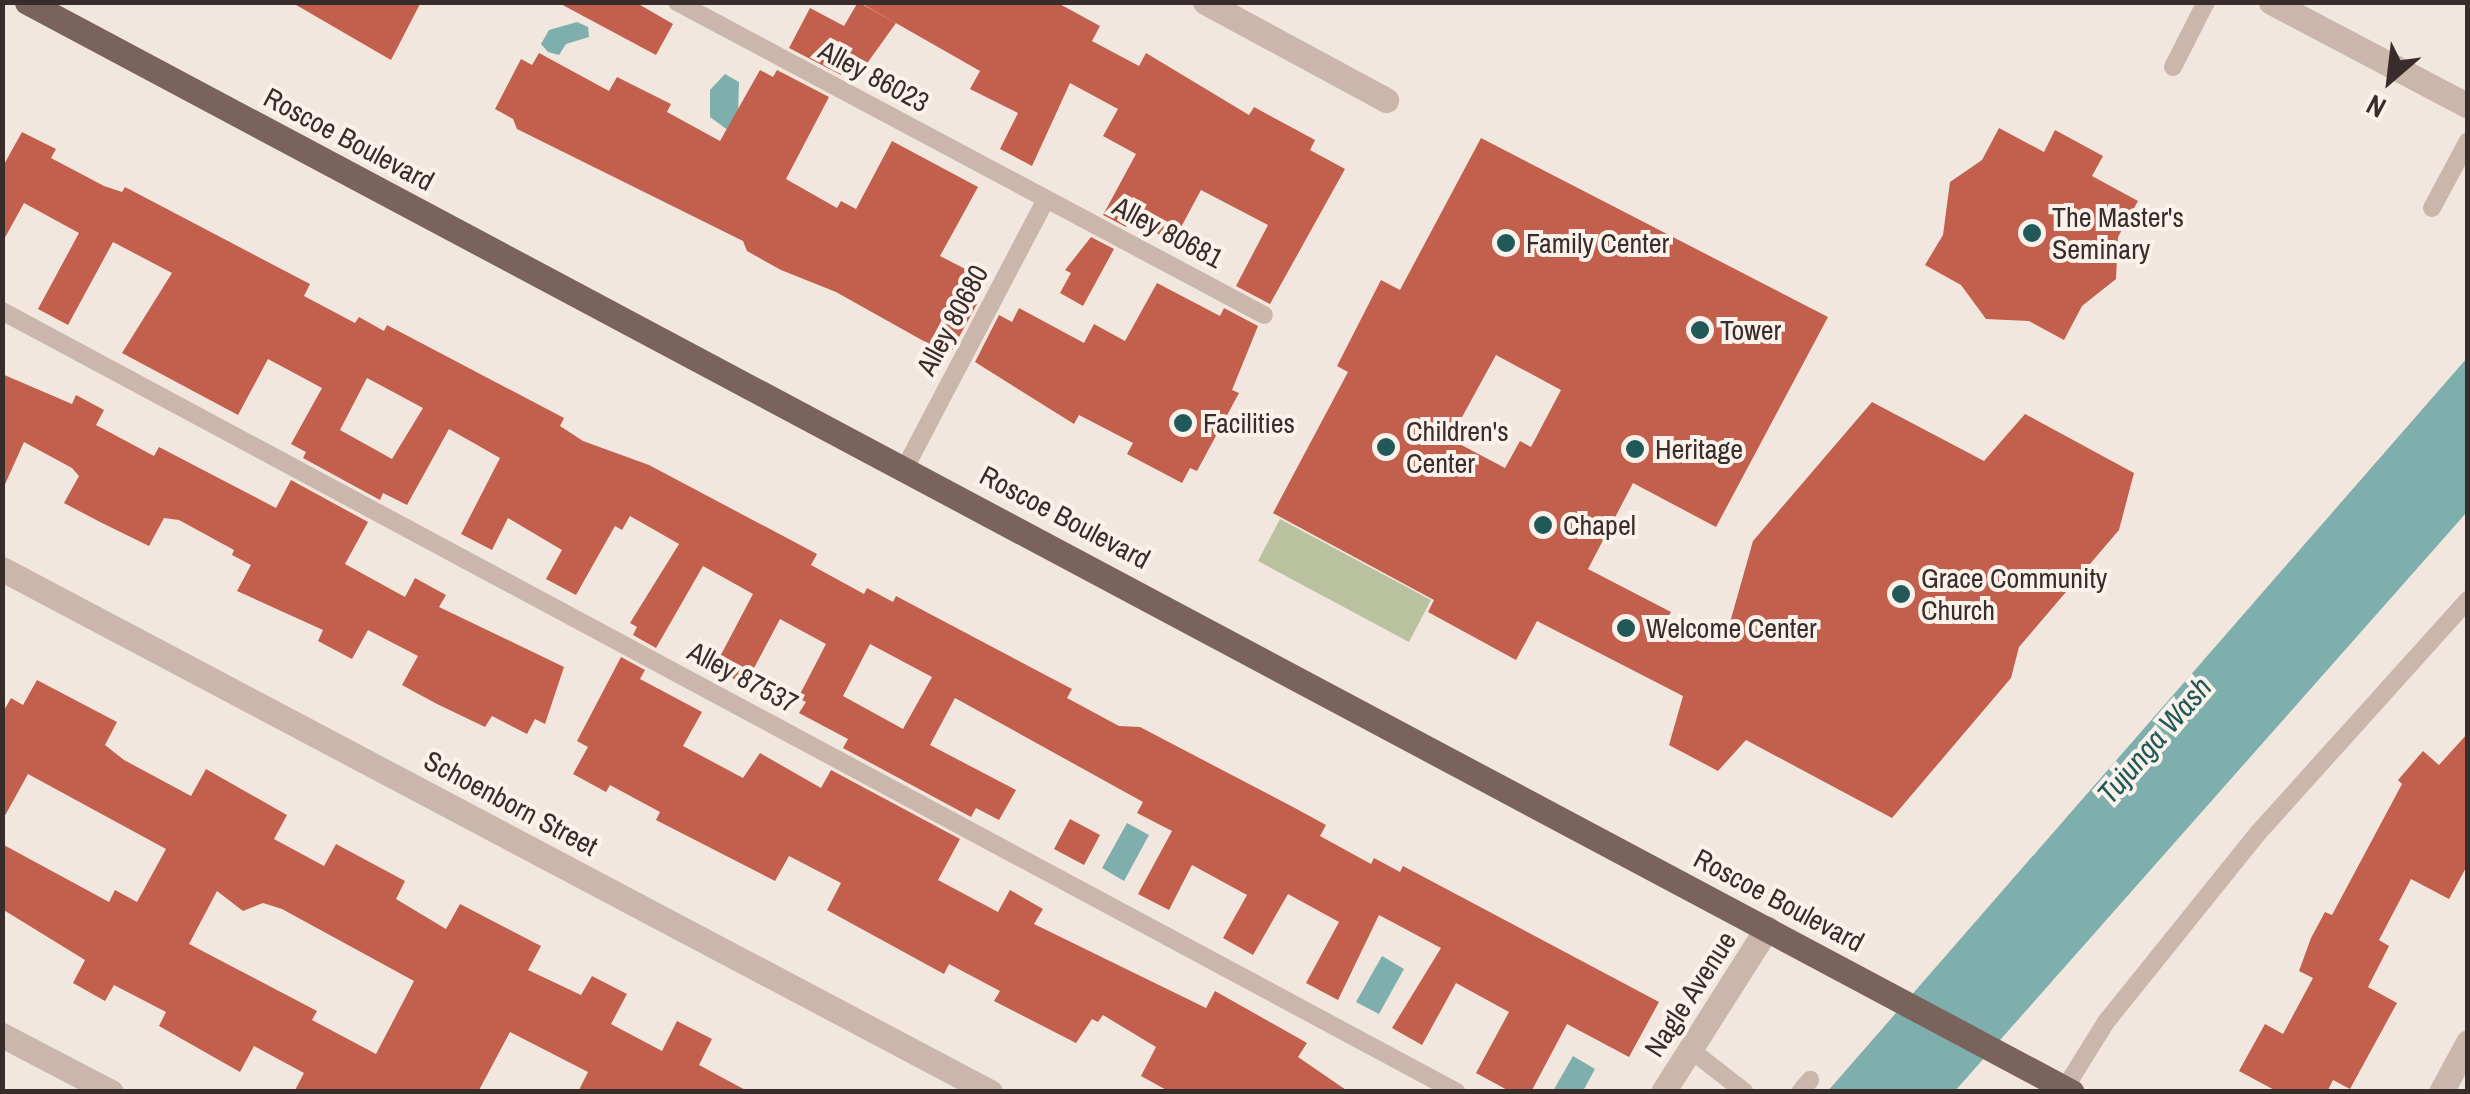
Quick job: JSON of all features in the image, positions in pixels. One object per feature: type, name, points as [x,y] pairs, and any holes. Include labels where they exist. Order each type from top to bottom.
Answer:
[{"type":"main road","name":"Roscoe Boulevard","points":[[27,2],[906,466],[2068,1090]]},
{"type":"street","points":[[1205,2],[1386,100]]},
{"type":"street","points":[[2271,2],[2468,106]]},
{"type":"street","name":"Schoenborn Street","points":[[2,569],[990,1092]]},
{"type":"street","name":"Nagle Avenue","points":[[1663,1092],[1767,928]]},
{"type":"street","points":[[2,1035],[111,1092]]},
{"type":"street","points":[[2441,1092],[2468,1042]]},
{"type":"lane","name":"Alley 86023","points":[[677,2],[1046,199]]},
{"type":"lane","points":[[2173,67],[2206,2]]},
{"type":"lane","points":[[2432,208],[2468,141]]},
{"type":"lane","name":"Alley 80680","points":[[906,466],[1046,199]]},
{"type":"lane","name":"Alley 80681","points":[[1046,199],[1264,315]]},
{"type":"lane","name":"Alley 87537","points":[[2,311],[1457,1092]]},
{"type":"lane","points":[[2068,1090],[2106,1022],[2258,833],[2468,600]]},
{"type":"lane","points":[[1691,1050],[1745,1092]]},
{"type":"green space","points":[[1280,519],[1431,600],[1409,642],[1258,561]]},
{"type":"water","points":[[577,22],[588,27],[589,37],[566,44],[559,55],[548,52],[541,44],[549,30]]},
{"type":"water","points":[[725,74],[739,82],[738,116],[729,131],[710,117],[710,90]]},
{"type":"water","name":"Tujunga Wash","points":[[2467,358],[2467,512],[1955,1091],[1827,1092]]},
{"type":"water","points":[[1127,823],[1149,835],[1124,881],[1102,868]]},
{"type":"water","points":[[1382,956],[1404,969],[1379,1014],[1356,1002]]},
{"type":"water","points":[[1573,1056],[1595,1069],[1583,1091],[1553,1091]]},
{"type":"building","points":[[291,2],[421,2],[391,60]]},
{"type":"building","points":[[557,2],[635,2],[673,24],[656,55]]},
{"type":"building","points":[[858,2],[896,23],[858,76],[844,69],[841,75],[789,48],[810,8],[844,26]]},
{"type":"building","points":[[859,2],[1056,2],[1100,26],[1092,41],[1139,66],[1146,53],[1249,115],[1254,107],[1315,140],[1310,150],[1345,169],[1270,304],[1236,286],[1268,225],[1201,190],[1173,242],[1131,219],[1126,227],[1103,215],[1136,154],[1103,136],[1118,109],[1070,83],[1032,166],[1000,149],[1018,113],[970,89],[980,71]]},
{"type":"building","points":[[539,53],[609,91],[617,77],[671,104],[667,112],[720,141],[760,70],[773,77],[777,70],[829,97],[786,179],[837,208],[841,201],[856,209],[892,141],[978,187],[940,256],[975,274],[964,297],[977,304],[952,350],[939,343],[936,348],[836,292],[781,270],[747,251],[743,241],[517,129],[513,119],[495,109],[521,59],[532,65]]},
{"type":"building","name":"The Master's Seminary","points":[[1999,128],[2044,152],[2055,130],[2103,156],[2092,176],[2138,201],[2118,237],[2116,279],[2082,306],[2064,340],[2029,321],[1986,319],[1961,285],[1925,265],[1943,235],[1950,182],[1982,160]]},
{"type":"building","points":[[22,132],[56,149],[51,158],[104,186],[122,192],[125,187],[310,284],[304,296],[355,323],[359,317],[384,331],[387,325],[564,418],[560,426],[583,441],[649,465],[817,554],[811,565],[864,594],[867,588],[893,602],[896,596],[1072,689],[1067,698],[1119,726],[1140,727],[1293,807],[1326,825],[1320,836],[1371,864],[1374,858],[1400,872],[1403,866],[1659,1002],[1629,1057],[1567,1024],[1531,1092],[1511,1092],[1476,1073],[1509,1012],[1456,983],[1422,1045],[1392,1028],[1441,948],[1379,915],[1338,1000],[1306,983],[1339,922],[1288,894],[1253,955],[1223,938],[1247,895],[1192,865],[1169,910],[1138,894],[1172,831],[1137,813],[1143,802],[955,698],[930,745],[1016,790],[999,820],[976,808],[971,817],[843,748],[848,739],[799,713],[806,702],[798,698],[826,644],[780,619],[745,685],[714,668],[753,594],[703,566],[656,648],[633,635],[637,627],[630,623],[679,544],[630,516],[622,530],[615,526],[576,595],[546,579],[562,550],[508,518],[492,550],[461,534],[500,458],[449,429],[407,505],[383,493],[380,500],[303,458],[306,452],[291,444],[322,388],[268,359],[238,415],[122,353],[172,273],[113,242],[68,325],[38,309],[79,233],[24,203],[2,243],[2,168]],"holes":[[[367,378],[423,408],[392,459],[340,430]],[[870,644],[932,677],[903,729],[843,696]]]},
{"type":"building","points":[[1481,138],[1828,317],[1716,527],[1633,483],[1588,569],[1671,612],[1664,625],[1675,633],[1686,620],[1725,640],[1753,541],[1872,402],[1984,461],[2025,414],[2134,473],[2119,530],[2019,647],[2011,678],[1892,818],[1746,740],[1718,771],[1669,745],[1683,696],[1537,621],[1516,660],[1428,612],[1434,600],[1273,513],[1348,372],[1337,366],[1381,280],[1400,290]],"holes":[[[1496,355],[1561,390],[1531,447],[1520,441],[1505,468],[1450,439]]]},
{"type":"building","points":[[1091,237],[1114,249],[1083,306],[1060,293],[1071,273],[1065,270]]},
{"type":"building","points":[[1157,283],[1220,316],[1224,308],[1258,326],[1232,390],[1239,393],[1197,471],[1190,468],[1182,483],[1127,454],[1133,443],[1079,415],[1074,424],[975,362],[999,315],[1012,322],[1019,308],[1084,343],[1094,324],[1125,341]]},
{"type":"building","points":[[2,374],[72,404],[76,395],[104,410],[96,425],[154,456],[159,447],[276,508],[291,480],[368,522],[345,564],[405,597],[415,578],[446,595],[439,607],[564,667],[545,724],[535,719],[527,734],[492,716],[485,727],[437,704],[402,685],[418,656],[368,630],[352,659],[318,641],[323,630],[237,591],[251,565],[232,555],[234,550],[179,520],[164,518],[149,546],[100,522],[64,503],[79,476],[72,468],[24,442],[2,491]]},
{"type":"building","points":[[621,657],[645,670],[640,679],[702,712],[683,746],[743,778],[760,753],[821,788],[831,770],[960,839],[938,880],[998,912],[1010,890],[1043,909],[1034,924],[1206,1008],[1215,991],[1307,1043],[1298,1057],[1349,1092],[1170,1092],[1141,1076],[1156,1047],[1103,1015],[1098,1022],[1092,1019],[1076,1043],[994,1001],[1000,991],[949,964],[944,974],[827,910],[841,883],[789,856],[775,881],[656,820],[660,812],[610,785],[606,792],[573,774],[588,747],[577,741]]},
{"type":"building","points":[[37,680],[117,722],[105,745],[124,760],[191,796],[206,769],[287,815],[274,839],[324,866],[336,844],[405,881],[396,899],[446,929],[460,904],[541,946],[528,970],[581,995],[592,976],[627,994],[611,1024],[662,1051],[677,1021],[712,1039],[699,1065],[749,1092],[578,1092],[588,1072],[510,1032],[478,1092],[294,1092],[304,1073],[254,1046],[240,1072],[159,1026],[166,1012],[114,985],[105,1001],[73,983],[85,960],[2,909],[2,844],[109,902],[115,890],[137,902],[166,849],[28,774],[2,821],[2,714],[11,698],[23,705]],"holes":[[[217,891],[243,911],[263,903],[282,909],[414,981],[376,1054],[312,1020],[317,1011],[189,944]]]},
{"type":"building","points":[[2468,733],[2468,864],[2449,899],[2411,879],[2379,940],[2389,946],[2368,987],[2397,1003],[2350,1089],[2333,1080],[2327,1092],[2278,1092],[2239,1071],[2265,1024],[2283,1034],[2313,978],[2299,971],[2311,938],[2325,912],[2332,915],[2402,784],[2398,780],[2423,751],[2439,765]]},
{"type":"building","points":[[1070,819],[1100,835],[1084,865],[1054,849]]},
{"type":"place","name":"The Master's Seminary","points":[[2032,233]]},
{"type":"place","name":"Family Center","points":[[1506,243]]},
{"type":"place","name":"Tower","points":[[1700,330]]},
{"type":"place","name":"Facilities","points":[[1183,423]]},
{"type":"place","name":"Children's Center","points":[[1386,447]]},
{"type":"place","name":"Heritage","points":[[1635,449]]},
{"type":"place","name":"Chapel","points":[[1543,525]]},
{"type":"place","name":"Grace Community Church","points":[[1901,594]]},
{"type":"place","name":"Welcome Center","points":[[1626,628]]}]
